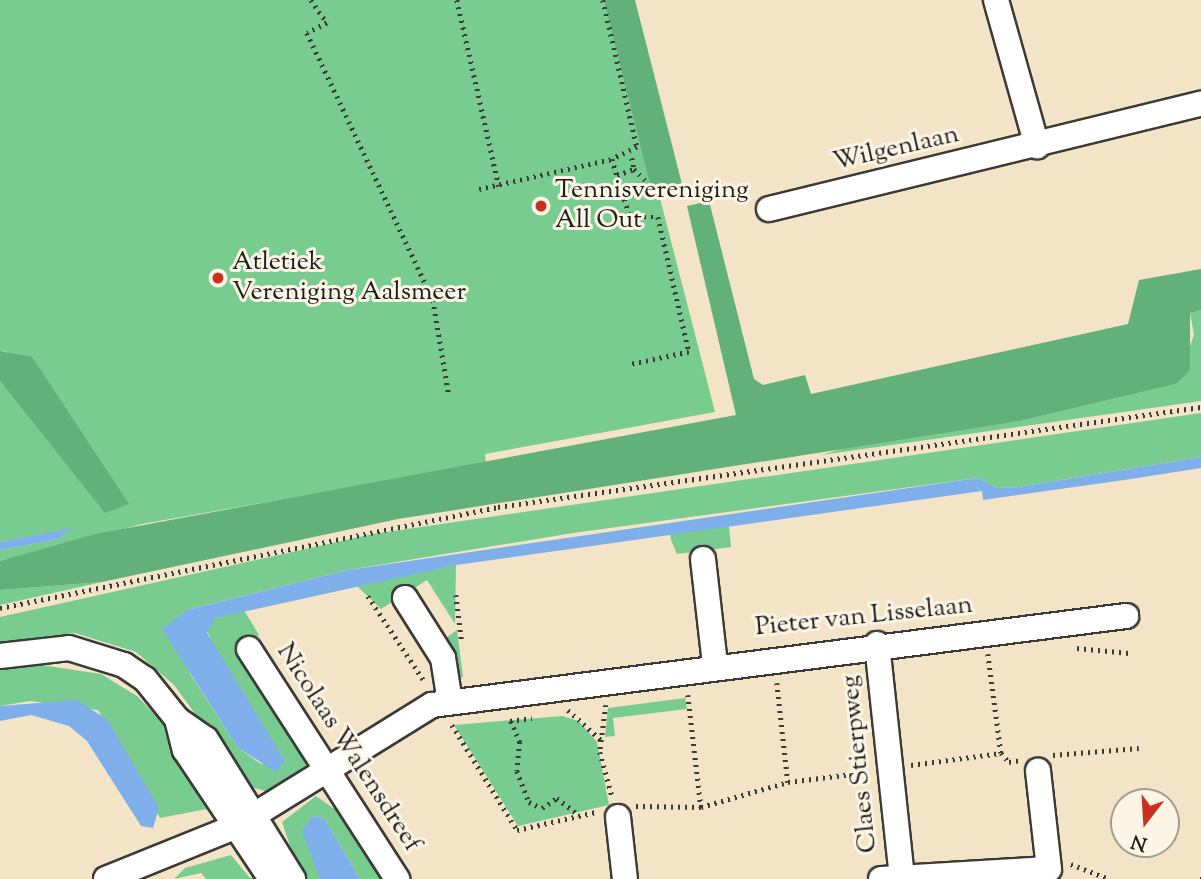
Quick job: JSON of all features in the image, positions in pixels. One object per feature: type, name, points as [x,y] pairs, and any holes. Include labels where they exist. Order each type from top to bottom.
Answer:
[{"type":"street","points":[[996,0],[1037,146]]},
{"type":"street","name":"Wilgenlaan","points":[[769,209],[1201,104]]},
{"type":"street","points":[[704,559],[715,664]]},
{"type":"street","points":[[405,598],[443,658],[445,703]]},
{"type":"street","name":"Pieter van Lisselaan","points":[[106,879],[234,827],[445,703],[877,643],[985,634],[1126,616]]},
{"type":"street","name":"Claes Stierpweg","points":[[877,643],[890,769],[895,878]]},
{"type":"street","points":[[0,656],[69,648],[98,655],[145,679],[177,719],[206,739],[257,815],[293,879]]},
{"type":"street","name":"Nicolaas Walensdreef","points":[[249,649],[329,769],[397,879]]},
{"type":"street","points":[[177,719],[185,751],[271,879]]},
{"type":"street","points":[[895,878],[1049,869],[1034,762]]},
{"type":"street","points":[[617,813],[625,879]]},
{"type":"path","points":[[311,0],[327,23],[307,33],[433,299],[449,396]]},
{"type":"path","points":[[457,0],[499,186]]},
{"type":"path","points":[[479,190],[612,159],[637,146],[603,0]]},
{"type":"path","points":[[632,158],[634,169],[648,183]]},
{"type":"path","points":[[612,159],[630,217],[658,217],[689,352],[628,365]]},
{"type":"path","points":[[617,175],[634,169]]},
{"type":"path","points":[[0,608],[498,507],[1201,407]]},
{"type":"path","points":[[368,596],[445,703],[517,830],[579,815],[701,807],[788,782],[1001,753]]},
{"type":"path","points":[[985,634],[1001,753],[1009,762],[1034,762],[1139,748]]},
{"type":"path","points":[[686,670],[701,807]]},
{"type":"path","points":[[609,680],[601,740],[617,813]]},
{"type":"path","points":[[777,683],[788,782]]},
{"type":"path","points":[[567,710],[601,740]]},
{"type":"path","points":[[511,720],[520,742],[517,771],[529,802],[542,808],[557,799],[579,815]]},
{"type":"path","points":[[1049,869],[1076,864],[1109,879]]},
{"type":"green space","name":"Atletiek Vereniging Aalsmeer","points":[[0,0],[609,0],[715,412],[485,454],[486,463],[142,524],[0,561],[0,550],[59,539],[71,529],[0,542],[0,381],[105,512],[128,504],[8,352],[0,351]]},
{"type":"green space","points":[[604,0],[635,0],[684,192],[665,193],[650,184]]},
{"type":"green space","points":[[709,201],[754,379],[763,385],[805,375],[811,394],[1128,324],[1139,280],[1201,269],[1201,310],[1190,313],[1190,370],[1176,384],[1020,421],[398,519],[102,582],[0,590],[0,561],[95,534],[736,415],[687,206]]},
{"type":"green space","points":[[1201,310],[1201,401],[821,455],[862,443],[1020,421],[1176,384],[1194,335],[1190,313]]},
{"type":"green space","points":[[0,351],[32,357],[129,504],[105,513],[0,381]]},
{"type":"green space","points":[[1201,413],[1201,457],[1018,487],[998,488],[977,478],[573,533],[348,570],[187,610],[189,672],[238,748],[261,764],[285,761],[221,664],[206,628],[215,618],[244,610],[259,635],[239,648],[307,755],[305,770],[272,793],[248,786],[174,685],[136,652],[75,633],[0,645],[0,617],[373,534]]},
{"type":"green space","points":[[729,526],[731,547],[677,554],[671,540],[670,533]]},
{"type":"green space","points":[[456,565],[455,624],[427,580],[381,609],[356,585]]},
{"type":"green space","points":[[102,582],[0,605],[0,590]]},
{"type":"green space","points":[[457,630],[463,677],[457,678],[444,639]]},
{"type":"green space","points":[[35,664],[101,674],[137,696],[163,723],[212,808],[160,818],[98,710],[30,701],[0,706],[0,669]]},
{"type":"green space","points":[[685,698],[687,709],[613,718],[615,736],[605,737],[608,708]]},
{"type":"green space","points":[[562,716],[579,721],[597,742],[609,805],[518,826],[454,725]]},
{"type":"green space","points":[[316,796],[333,808],[340,804],[388,879],[360,879],[324,818],[312,816],[320,879],[301,879],[282,822]]},
{"type":"green space","points":[[231,855],[250,878],[258,874],[262,879],[206,879],[201,873],[174,879],[185,868]]},
{"type":"water","points":[[1201,457],[1201,468],[1131,479],[983,500],[982,491],[456,565],[215,618],[207,633],[285,761],[276,772],[238,748],[162,629],[187,610],[348,570],[977,478],[998,488],[1018,487]]},
{"type":"water","points":[[73,528],[59,539],[0,550],[0,542]]},
{"type":"water","points":[[76,700],[107,719],[159,808],[153,828],[141,826],[87,741],[69,726],[31,715],[0,721],[0,706]]},
{"type":"water","points":[[312,816],[324,818],[360,879],[320,879],[302,831]]},
{"type":"place","name":"Tennisvereniging All Out","points":[[541,206]]},
{"type":"place","name":"Atletiek Vereniging Aalsmeer","points":[[218,278]]}]
